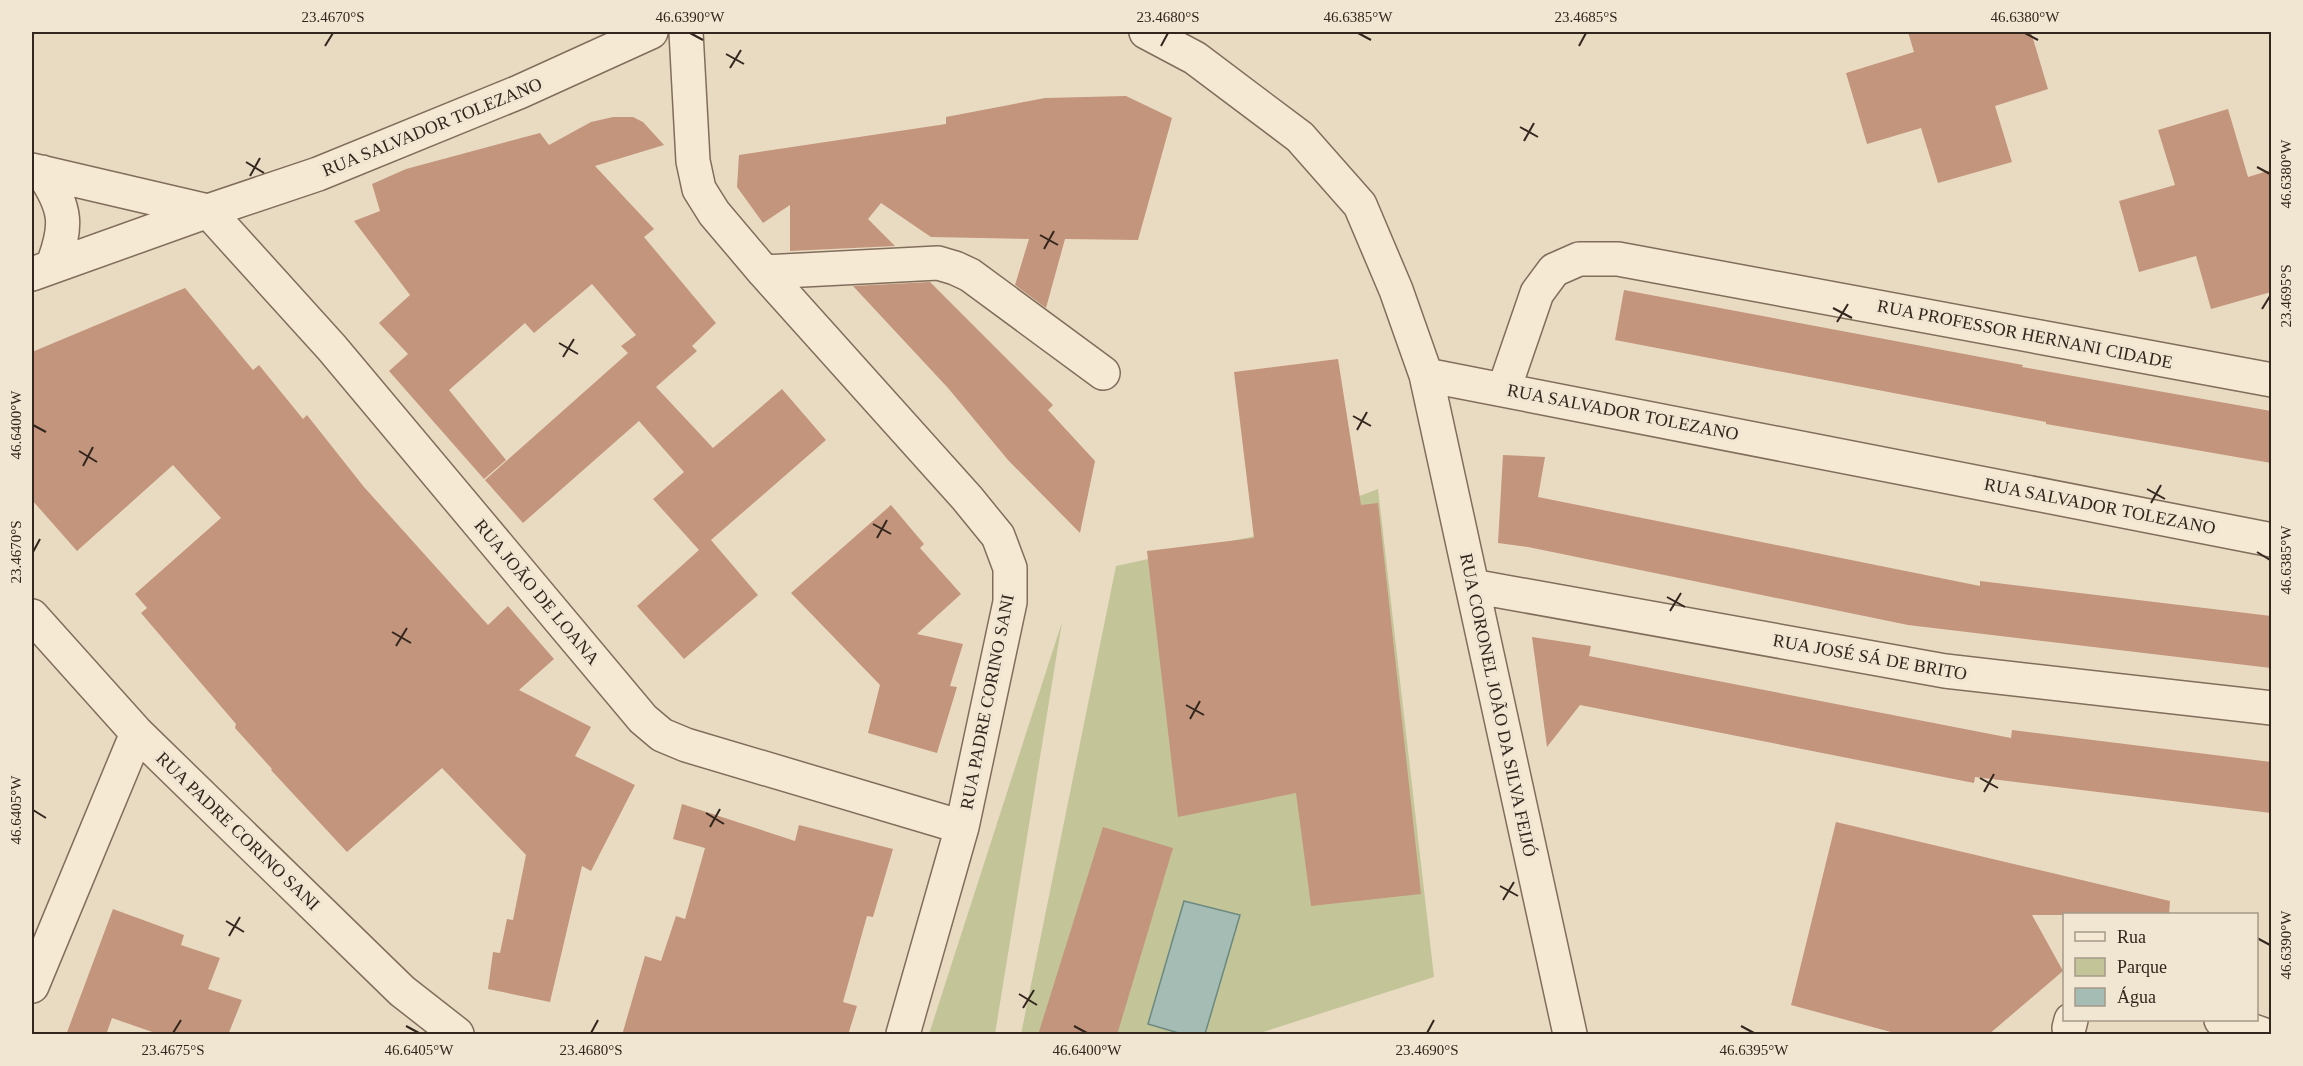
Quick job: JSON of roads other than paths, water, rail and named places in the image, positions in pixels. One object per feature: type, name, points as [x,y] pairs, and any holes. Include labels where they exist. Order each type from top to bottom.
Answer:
[{"type":"street","name":"RUA SALVADOR TOLEZANO","points":[[42,271],[318,174],[471,112],[651,32]]},
{"type":"street","name":"RUA PADRE CORINO SANI","points":[[686,32],[693,161],[699,189],[714,213],[764,272],[967,498],[998,536],[1010,568],[1010,602],[962,827],[903,1035]]},
{"type":"street","points":[[1146,32],[1195,58],[1300,137],[1360,205],[1396,290],[1426,375]]},
{"type":"street","points":[[37,171],[208,211]]},
{"type":"street","points":[[37,171],[56,193],[64,218],[61,244],[42,271]]},
{"type":"street","name":"RUA JOÃO DE LOANA","points":[[208,211],[332,348],[643,719],[662,735],[686,745],[962,827]]},
{"type":"street","name":"RUA PROFESSOR HERNANI CIDADE","points":[[1504,389],[1537,293],[1554,270],[1580,259],[1618,259],[2271,380]]},
{"type":"street","points":[[764,272],[938,263],[955,268],[970,276],[1103,373]]},
{"type":"street","name":"RUA SALVADOR TOLEZANO","points":[[1426,375],[2271,540]]},
{"type":"street","name":"RUA CORONEL JOÃO DA SILVA FEIJÓ","points":[[1426,375],[1570,1035]]},
{"type":"street","name":"RUA JOSÉ SÁ DE BRITO","points":[[1472,586],[1945,671],[2271,708]]},
{"type":"street","name":"RUA PADRE CORINO SANI","points":[[32,616],[137,733],[402,991],[458,1035]]},
{"type":"street","points":[[32,986],[137,733]]},
{"type":"street","points":[[2224,1021],[2262,1035]]},
{"type":"water","points":[[1184,901],[1240,915],[1205,1034],[1182,1034],[1148,1024]]}]
